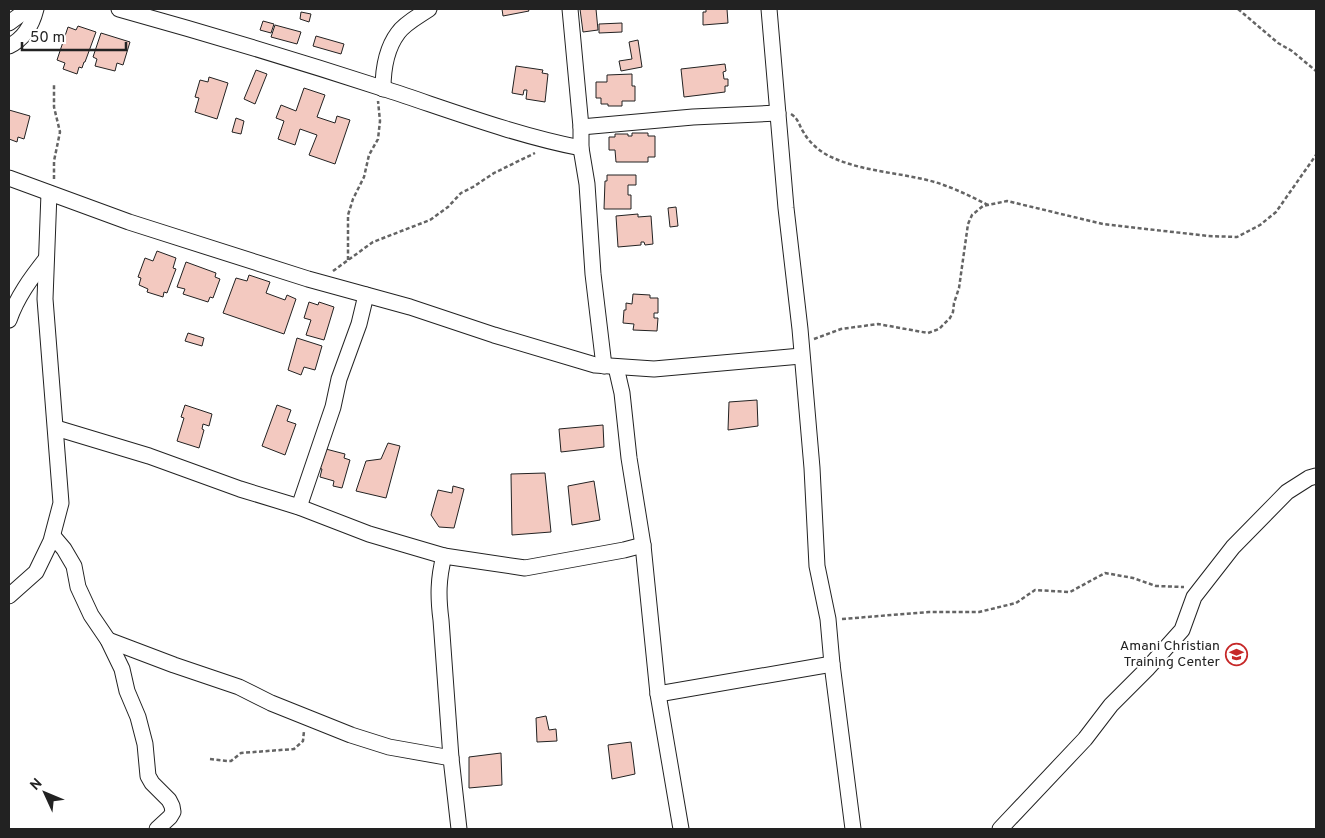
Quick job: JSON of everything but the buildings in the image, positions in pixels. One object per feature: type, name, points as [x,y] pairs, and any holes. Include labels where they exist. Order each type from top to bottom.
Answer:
[{"type":"street","points":[[9,23],[28,9]]},
{"type":"street","points":[[9,46],[14,44],[26,32],[33,21],[36,9]]},
{"type":"street","points":[[119,9],[276,55],[554,143],[581,148]]},
{"type":"street","points":[[380,88],[390,47],[398,32],[428,9]]},
{"type":"street","points":[[570,9],[593,274],[610,367],[622,393],[629,458],[643,545],[658,694],[681,829]]},
{"type":"street","points":[[769,9],[812,468],[817,566],[828,619],[853,829]]},
{"type":"street","points":[[581,127],[778,112]]},
{"type":"street","points":[[9,178],[129,222],[595,365],[654,369],[801,350]]},
{"type":"street","points":[[9,596],[36,572],[53,536],[61,504],[45,299],[46,259],[52,194]]},
{"type":"street","points":[[9,320],[13,307],[46,259]]},
{"type":"street","points":[[299,507],[333,407],[339,379],[359,324],[366,295]]},
{"type":"street","points":[[56,428],[149,456],[299,507],[369,534],[444,556],[524,568],[643,545]]},
{"type":"street","points":[[1000,829],[1084,739],[1111,705],[1182,630],[1194,598],[1233,547],[1287,492],[1309,478],[1316,476]]},
{"type":"street","points":[[53,536],[64,549],[74,566],[78,587],[91,615],[108,640],[122,669],[127,691],[138,716],[145,744],[148,776],[172,806],[173,812],[170,817],[157,829]]},
{"type":"street","points":[[444,556],[438,583],[438,598],[451,758],[459,829]]},
{"type":"street","points":[[108,640],[239,687],[271,704],[351,735],[389,747],[451,758]]},
{"type":"street","points":[[658,694],[832,664]]},
{"type":"path","points":[[1238,9],[1278,43],[1292,51],[1316,71]]},
{"type":"path","points":[[52,194],[54,161],[60,132],[54,106],[54,84]]},
{"type":"path","points":[[348,260],[348,215],[353,199],[364,177],[369,155],[378,140],[380,130],[380,88]]},
{"type":"path","points":[[778,112],[789,113],[795,117],[804,134],[828,156],[874,171],[926,180],[955,189],[989,205]]},
{"type":"path","points":[[317,281],[373,242],[430,220],[448,207],[461,193],[494,173],[554,143]]},
{"type":"path","points":[[801,350],[841,329],[878,324],[928,333],[939,329],[953,312],[959,288],[968,224],[972,215],[983,206],[1008,201],[1103,224],[1208,236],[1237,237],[1260,225],[1276,212],[1316,155]]},
{"type":"path","points":[[828,619],[929,612],[979,612],[1016,603],[1035,590],[1070,592],[1106,573],[1133,578],[1156,586],[1202,586]]},
{"type":"path","points":[[210,759],[227,761],[241,753],[294,749],[303,741],[307,717]]},
{"type":"place","name":"Amani Christian Training Center","points":[[1236,654]]}]
